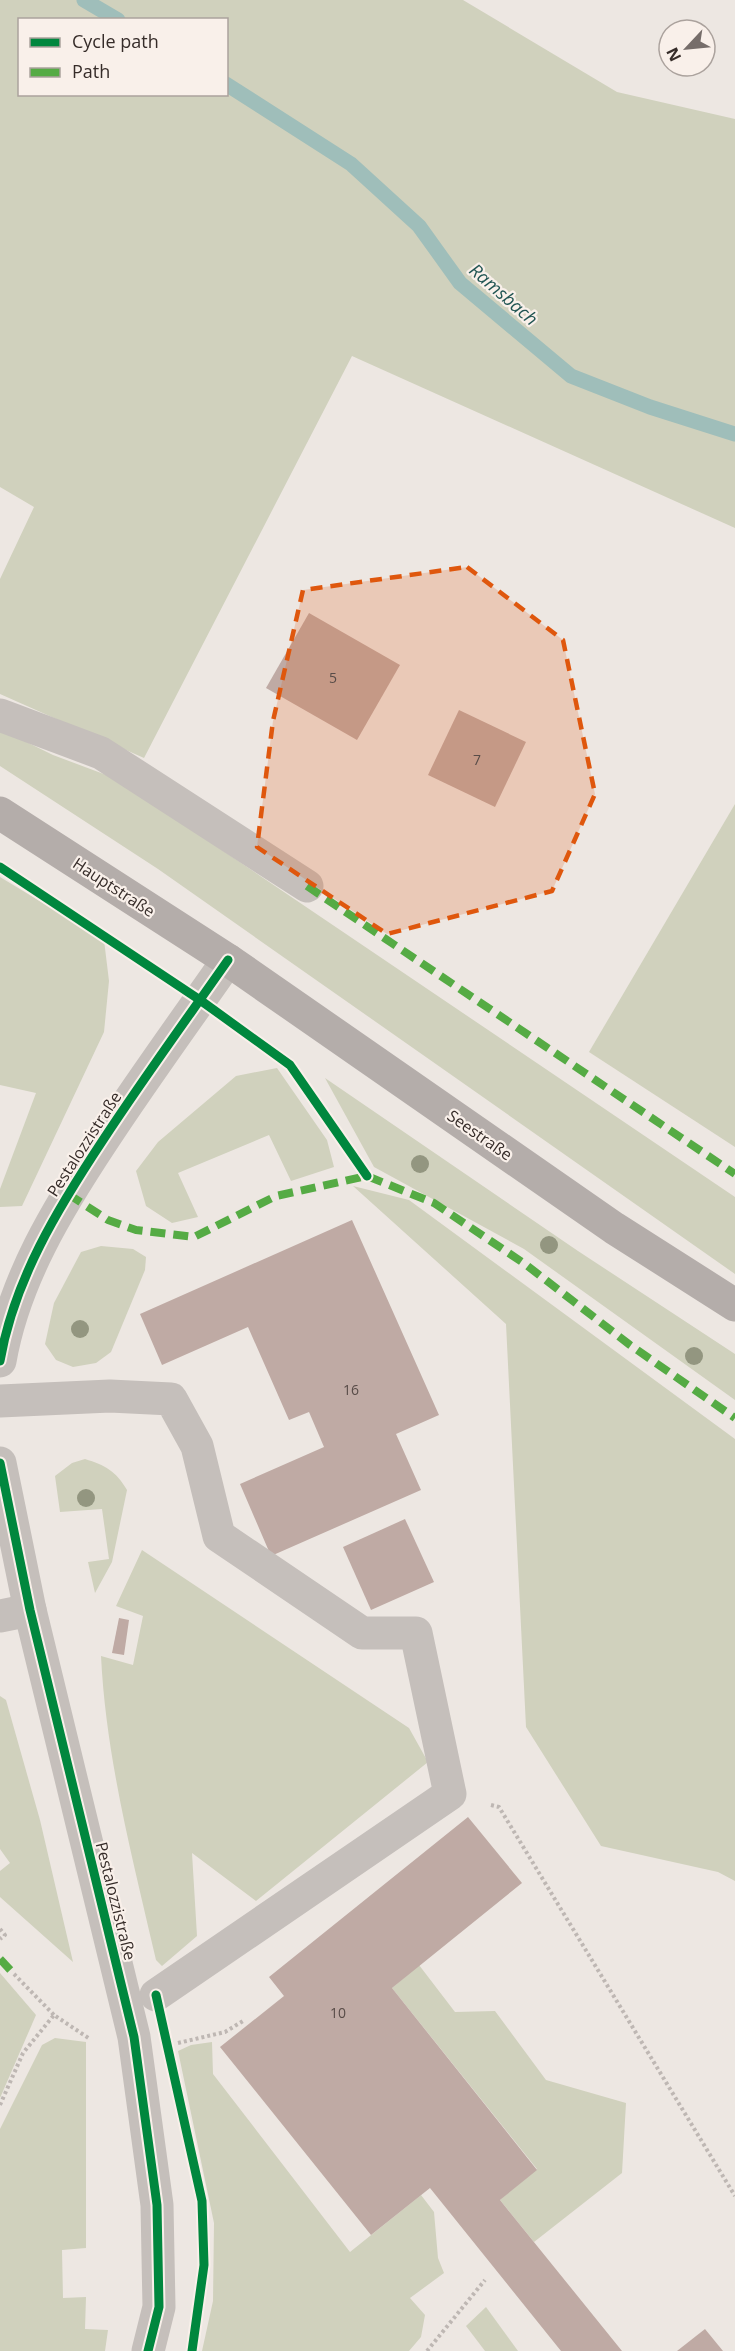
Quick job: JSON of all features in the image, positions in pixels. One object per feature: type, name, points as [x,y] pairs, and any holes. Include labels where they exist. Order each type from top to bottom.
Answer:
[{"type":"main road","name":"Hauptstraße","points":[[0,813],[228,960]]},
{"type":"main road","name":"Seestraße","points":[[228,960],[614,1228],[735,1305]]},
{"type":"street","points":[[0,716],[101,753],[307,886]]},
{"type":"street","name":"Pestalozzistraße","points":[[0,1361],[14,1304],[68,1194],[126,1105],[228,960]]},
{"type":"street","points":[[0,1401],[110,1396],[171,1399],[197,1446],[219,1536],[363,1633],[416,1633],[450,1794],[156,1995]]},
{"type":"street","name":"Pestalozzistraße","points":[[0,1462],[15,1613],[134,2037],[157,2205],[159,2307],[148,2351]]},
{"type":"path","points":[[450,1794],[499,1807],[735,2196]]},
{"type":"path","points":[[0,1929],[5,1935],[0,1939]]},
{"type":"path","points":[[14,1974],[54,2015],[95,2043]]},
{"type":"path","points":[[0,2105],[23,2053],[54,2015]]},
{"type":"path","points":[[176,2043],[225,2032],[243,2021]]},
{"type":"path","points":[[427,2351],[485,2280]]},
{"type":"highlighted area","points":[[467,567],[563,640],[595,794],[552,891],[387,934],[257,847],[273,721],[303,590]]},
{"type":"green space","points":[[0,0],[463,0],[617,92],[735,119],[735,528],[352,356],[144,758],[0,694],[0,579],[34,507],[0,487]]},
{"type":"green space","points":[[0,729],[53,755],[117,779],[735,1197],[735,1274],[158,869],[0,766]]},
{"type":"green space","points":[[735,804],[735,1147],[589,1052]]},
{"type":"green space","points":[[0,877],[104,940],[109,981],[104,1032],[22,1206],[0,1207],[0,1189],[36,1093],[0,1085]]},
{"type":"green space","points":[[277,1068],[327,1140],[334,1167],[291,1181],[269,1135],[178,1173],[198,1217],[172,1223],[146,1206],[136,1171],[158,1142],[236,1076]]},
{"type":"green space","points":[[325,1078],[578,1251],[735,1354],[735,1400],[524,1249],[374,1167]]},
{"type":"green space","points":[[353,1186],[409,1200],[735,1439],[735,1881],[718,1872],[601,1846],[526,1727],[506,1324]]},
{"type":"green space","points":[[101,1246],[133,1249],[146,1257],[145,1270],[111,1352],[96,1363],[73,1367],[56,1360],[45,1344],[54,1303],[81,1252]]},
{"type":"green space","points":[[85,1459],[109,1470],[119,1478],[127,1490],[112,1562],[95,1593],[88,1562],[109,1559],[102,1509],[60,1512],[55,1476],[72,1463]]},
{"type":"green space","points":[[142,1550],[409,1728],[428,1762],[256,1901],[192,1853],[197,1936],[162,1966],[156,1960],[122,1809],[108,1733],[101,1656],[133,1665],[143,1616],[116,1606]]},
{"type":"green space","points":[[0,1696],[6,1700],[40,1820],[73,1962],[0,1897],[0,1871],[10,1863],[0,1849]]},
{"type":"green space","points":[[419,1965],[455,2012],[495,2011],[546,2080],[626,2103],[622,2173],[534,2242],[500,2200],[537,2169],[392,1988]]},
{"type":"green space","points":[[0,1973],[36,2015],[0,2098]]},
{"type":"green space","points":[[55,2038],[86,2042],[86,2248],[62,2250],[63,2298],[86,2297],[85,2329],[108,2330],[105,2351],[0,2351],[0,2129],[42,2045]]},
{"type":"green space","points":[[212,2042],[213,2074],[350,2252],[421,2195],[434,2212],[438,2258],[444,2273],[410,2298],[425,2315],[421,2337],[409,2351],[202,2351],[213,2301],[214,2223],[178,2051],[191,2045]]},
{"type":"green space","points":[[486,2307],[518,2351],[485,2351],[466,2326]]},
{"type":"building","points":[[309,613],[400,665],[357,740],[266,688]]},
{"type":"building","points":[[459,710],[526,742],[495,807],[428,775]]},
{"type":"building","points":[[352,1220],[439,1415],[396,1434],[421,1490],[271,1556],[240,1484],[324,1447],[309,1412],[289,1420],[248,1327],[162,1365],[140,1314]]},
{"type":"building","points":[[405,1519],[434,1582],[371,1610],[343,1547]]},
{"type":"building","points":[[119,1618],[129,1620],[124,1655],[112,1653]]},
{"type":"building","points":[[468,1817],[522,1883],[392,1988],[537,2170],[500,2200],[622,2351],[561,2351],[430,2188],[371,2235],[220,2047],[284,1996],[269,1977]]},
{"type":"building","points":[[705,2329],[723,2351],[677,2351]]},
{"type":"waterway","name":"Ramsbach","points":[[84,0],[115,18]]},
{"type":"waterway","name":"Ramsbach","points":[[228,85],[351,164],[419,226],[460,283],[571,376],[650,407],[735,434]]},
{"type":"marked path","points":[[307,886],[735,1174]]},
{"type":"marked path","points":[[68,1194],[108,1220],[136,1230],[194,1237],[276,1196],[367,1176],[434,1203],[525,1264],[630,1345],[735,1418]]},
{"type":"marked path","points":[[0,1959],[14,1974]]},
{"type":"cycle path","points":[[0,867],[200,1000],[290,1065],[367,1176]]},
{"type":"cycle path","points":[[0,1361],[16,1302],[27,1273],[54,1218],[118,1117],[228,960]]},
{"type":"cycle path","points":[[0,1463],[30,1610],[134,2037],[157,2205],[159,2307],[148,2351]]},
{"type":"cycle path","points":[[156,1995],[202,2201],[204,2265],[192,2351]]}]
